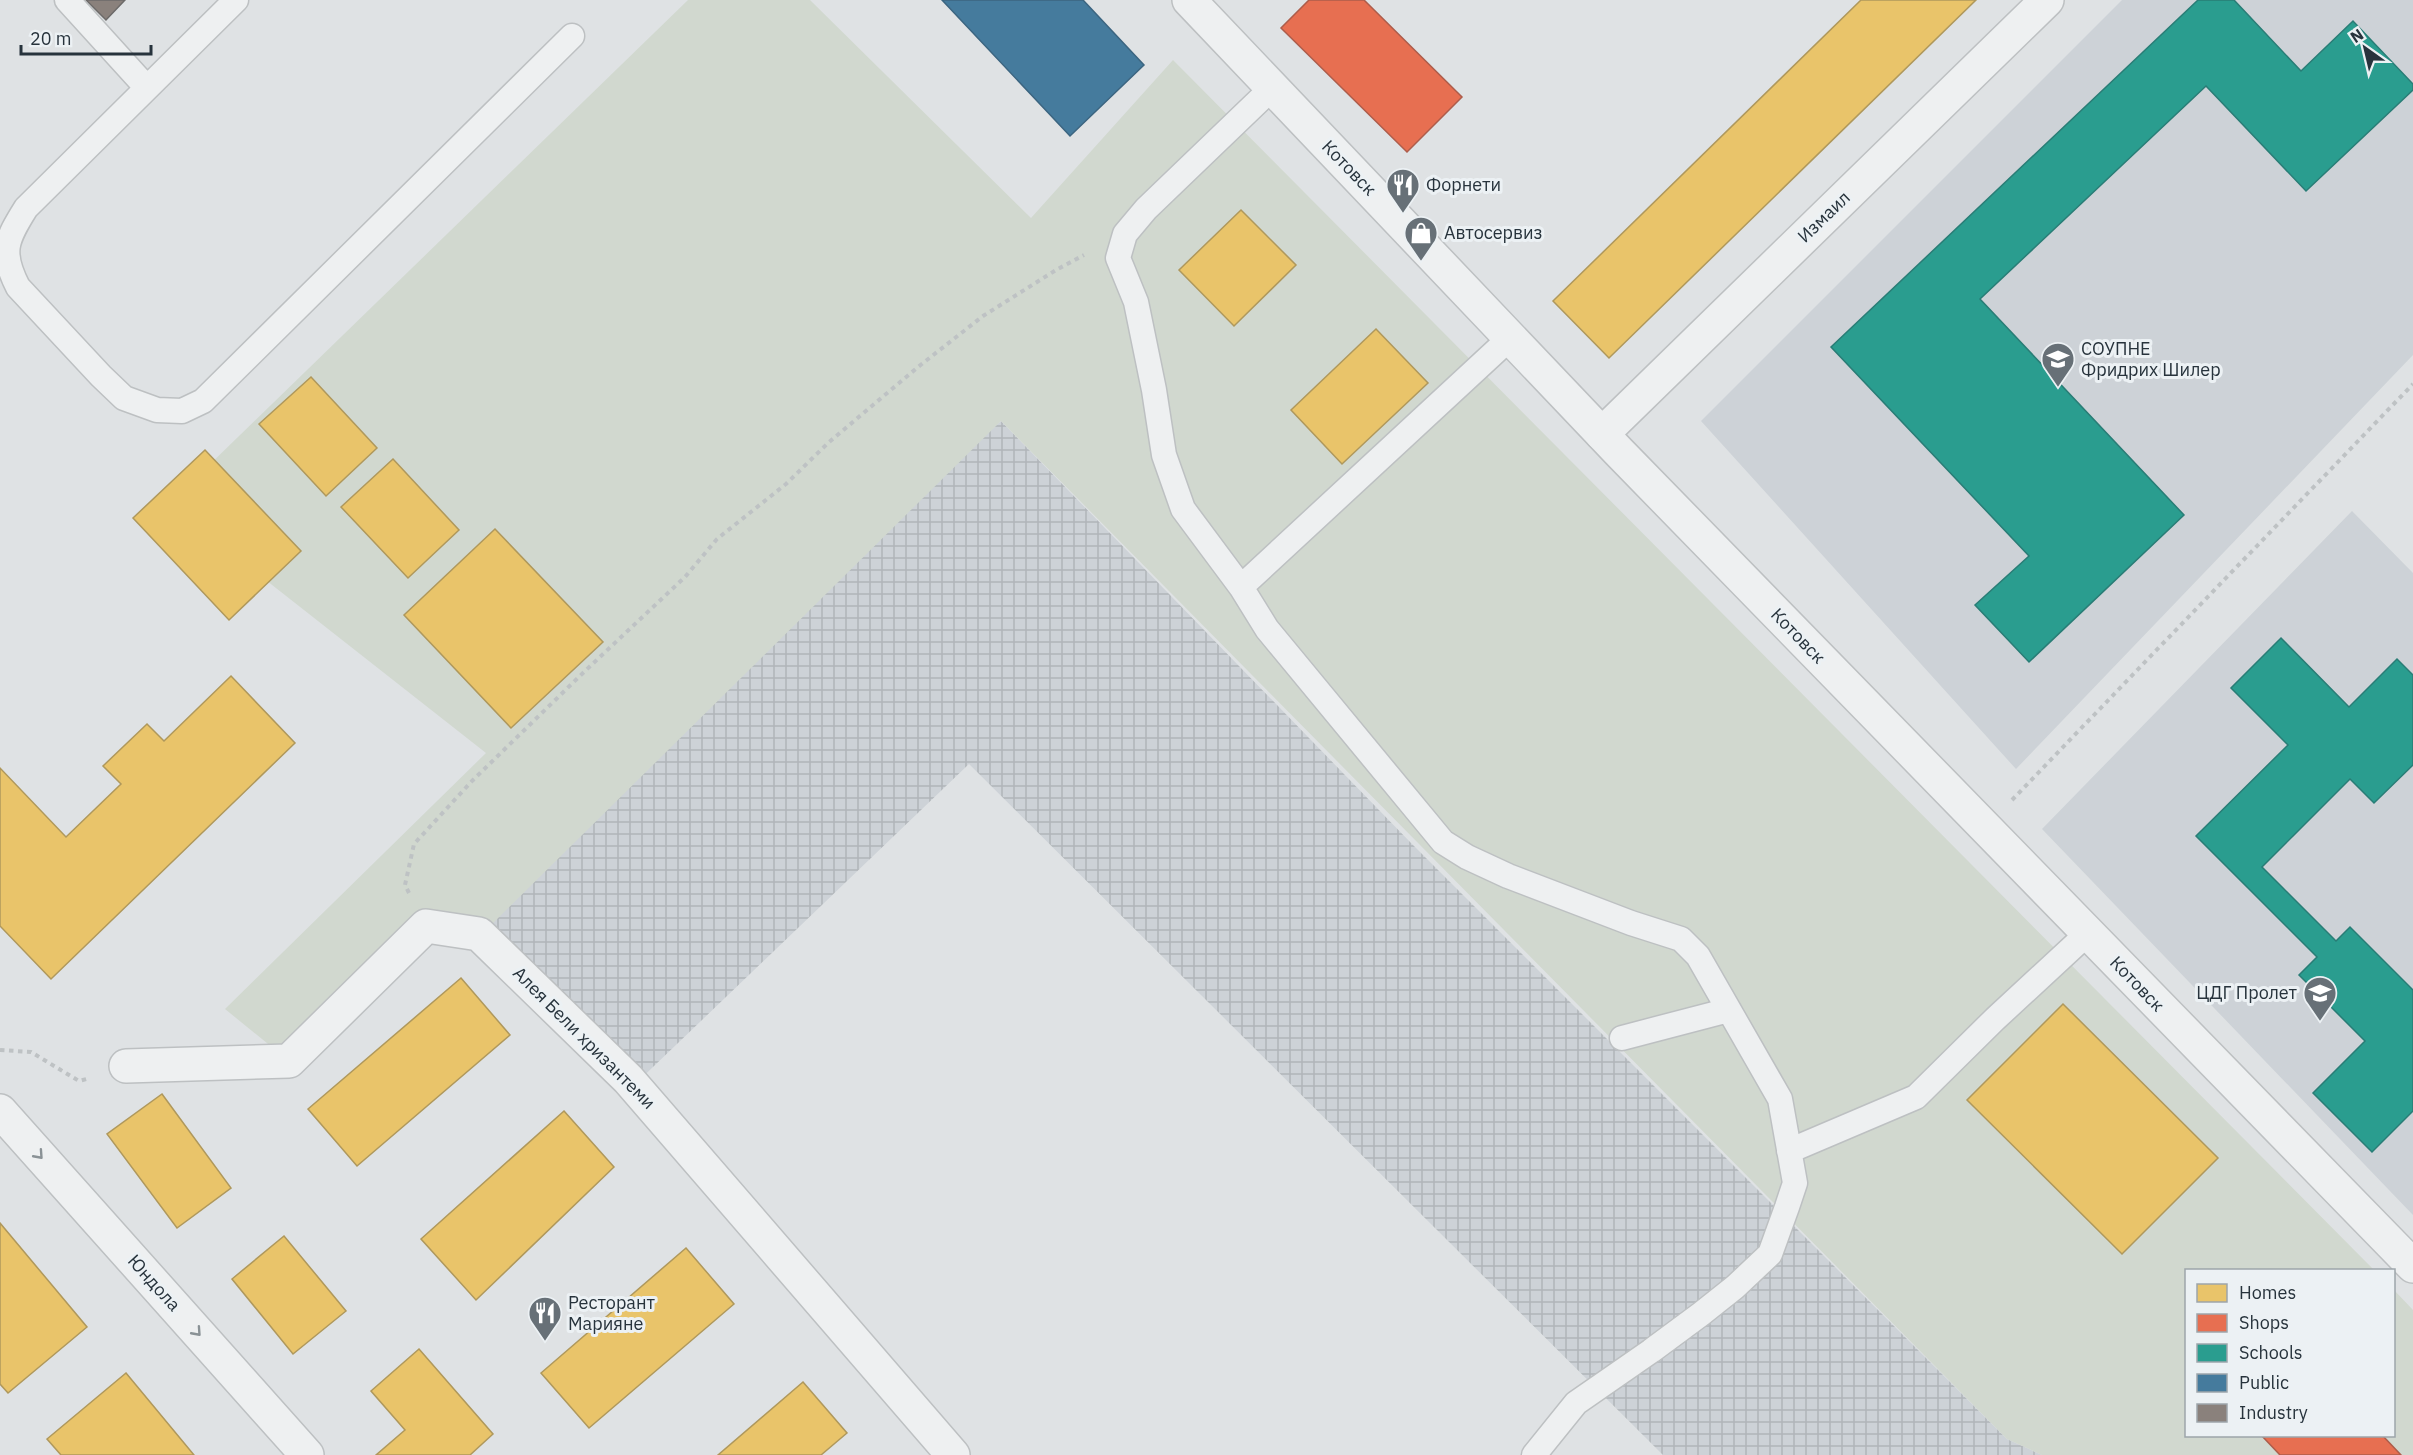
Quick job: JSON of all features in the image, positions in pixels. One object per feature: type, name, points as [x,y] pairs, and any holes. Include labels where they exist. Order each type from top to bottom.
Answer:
[{"type":"street","name":"Котовск","points":[[1189,0],[1602,434],[2413,1266]]},
{"type":"street","name":"Измаил","points":[[1602,434],[2047,0]]},
{"type":"street","points":[[126,1066],[289,1061],[426,926]]},
{"type":"street","name":"Алея Бели хризантеми","points":[[426,926],[479,934],[628,1079],[953,1455]]},
{"type":"street","name":"Юндола","points":[[0,1111],[307,1455]]},
{"type":"lane","points":[[67,0],[147,88]]},
{"type":"lane","points":[[236,0],[26,208],[11,232],[5,248],[8,271],[18,287],[101,376],[124,398],[158,410],[182,411],[203,401],[572,36]]},
{"type":"lane","points":[[1272,88],[1146,208],[1125,234],[1118,258],[1137,302],[1164,455],[1183,509],[1241,587],[1267,629],[1443,842],[1467,857],[1508,876],[1630,923],[1681,939],[1698,956],[1780,1099],[1795,1183],[1770,1254],[1735,1287],[1576,1403],[1534,1455]]},
{"type":"lane","points":[[1241,587],[1510,338]]},
{"type":"lane","points":[[1789,1151],[1916,1096],[2088,933]]},
{"type":"lane","points":[[1622,1038],[1729,1010]]},
{"type":"path","points":[[426,926],[405,885],[414,844],[472,781],[685,577],[717,539],[786,483],[828,443],[909,374],[983,316],[1056,270],[1125,234]]},
{"type":"path","points":[[1986,828],[2413,384]]},
{"type":"path","points":[[0,1050],[31,1052],[80,1081],[126,1066]]},
{"type":"shaded area","points":[[688,0],[810,0],[1031,218],[1173,60],[2373,1269],[2185,1269],[2185,1437],[2395,1437],[2395,1291],[2413,1310],[2413,1455],[2042,1455],[2007,1439],[1001,421],[481,935],[426,926],[289,1061],[225,1009],[486,753],[169,504]]},
{"type":"shaded area","name":"СОУПНЕ Фридрих Шилер","points":[[2122,0],[2413,0],[2413,355],[2016,769],[1701,421]]},
{"type":"shaded area","points":[[1001,421],[1411,843],[2007,1439],[2042,1455],[1663,1455],[969,764],[629,1090],[481,935],[809,597]]},
{"type":"shaded area","name":"ЦДГ Пролет","points":[[2352,511],[2413,573],[2413,1215],[2042,829]]},
{"type":"building: Homes","points":[[1861,0],[1976,0],[1609,358],[1553,301]]},
{"type":"building: Homes","points":[[1241,210],[1296,265],[1234,326],[1179,270]]},
{"type":"building: Homes","points":[[1376,329],[1428,383],[1342,464],[1291,410]]},
{"type":"building: Homes","points":[[311,377],[377,448],[326,496],[259,424]]},
{"type":"building: Homes","points":[[205,450],[301,551],[229,620],[133,518]]},
{"type":"building: Homes","points":[[393,459],[459,530],[408,578],[341,507]]},
{"type":"building: Homes","points":[[495,529],[603,642],[511,728],[404,615]]},
{"type":"building: Homes","points":[[231,676],[295,743],[51,979],[0,926],[0,768],[66,837],[121,784],[103,766],[147,724],[164,741]]},
{"type":"building: Homes","points":[[461,978],[510,1035],[357,1166],[308,1109]]},
{"type":"building: Homes","points":[[2063,1004],[2218,1158],[2122,1254],[1967,1100]]},
{"type":"building: Homes","points":[[162,1094],[231,1188],[177,1228],[107,1134]]},
{"type":"building: Homes","points":[[564,1111],[614,1167],[476,1300],[421,1239]]},
{"type":"building: Homes","points":[[0,1223],[87,1327],[8,1393],[0,1384]]},
{"type":"building: Homes","points":[[284,1236],[346,1311],[293,1354],[232,1279]]},
{"type":"building: Homes","points":[[686,1248],[734,1304],[589,1428],[541,1373]]},
{"type":"building: Homes","points":[[419,1349],[493,1434],[470,1455],[376,1455],[405,1430],[371,1391]]},
{"type":"building: Homes","points":[[126,1373],[194,1455],[61,1455],[47,1439]]},
{"type":"building: Homes","points":[[803,1382],[847,1433],[821,1455],[718,1455]]},
{"type":"building: Shops","points":[[1309,0],[1364,0],[1462,97],[1407,152],[1281,28]]},
{"type":"building: Shops","points":[[2263,1437],[2384,1437],[2401,1455],[2280,1455]]},
{"type":"building: Schools","points":[[2198,0],[2234,0],[2301,71],[2353,21],[2413,84],[2413,90],[2306,191],[2206,86],[1980,299],[2184,515],[2029,662],[1975,605],[2029,556],[1831,347]]},
{"type":"building: Schools","points":[[2281,638],[2349,707],[2397,659],[2413,675],[2413,765],[2374,803],[2350,779],[2262,867],[2336,941],[2350,927],[2413,990],[2413,1111],[2372,1152],[2313,1093],[2365,1041],[2299,975],[2317,957],[2196,836],[2288,745],[2231,688]]},
{"type":"building: Public","points":[[942,0],[1083,0],[1144,65],[1070,136]]},
{"type":"building: Industry","points":[[86,0],[125,0],[106,20]]},
{"type":"place","name":"Форнети","points":[[1403,214]]},
{"type":"place","name":"Автосервиз","points":[[1421,262]]},
{"type":"place","name":"СОУПНЕ Фридрих Шилер","points":[[2058,388]]},
{"type":"place","name":"ЦДГ Пролет","points":[[2320,1022]]},
{"type":"place","name":"Ресторант Марияне","points":[[545,1342]]}]
